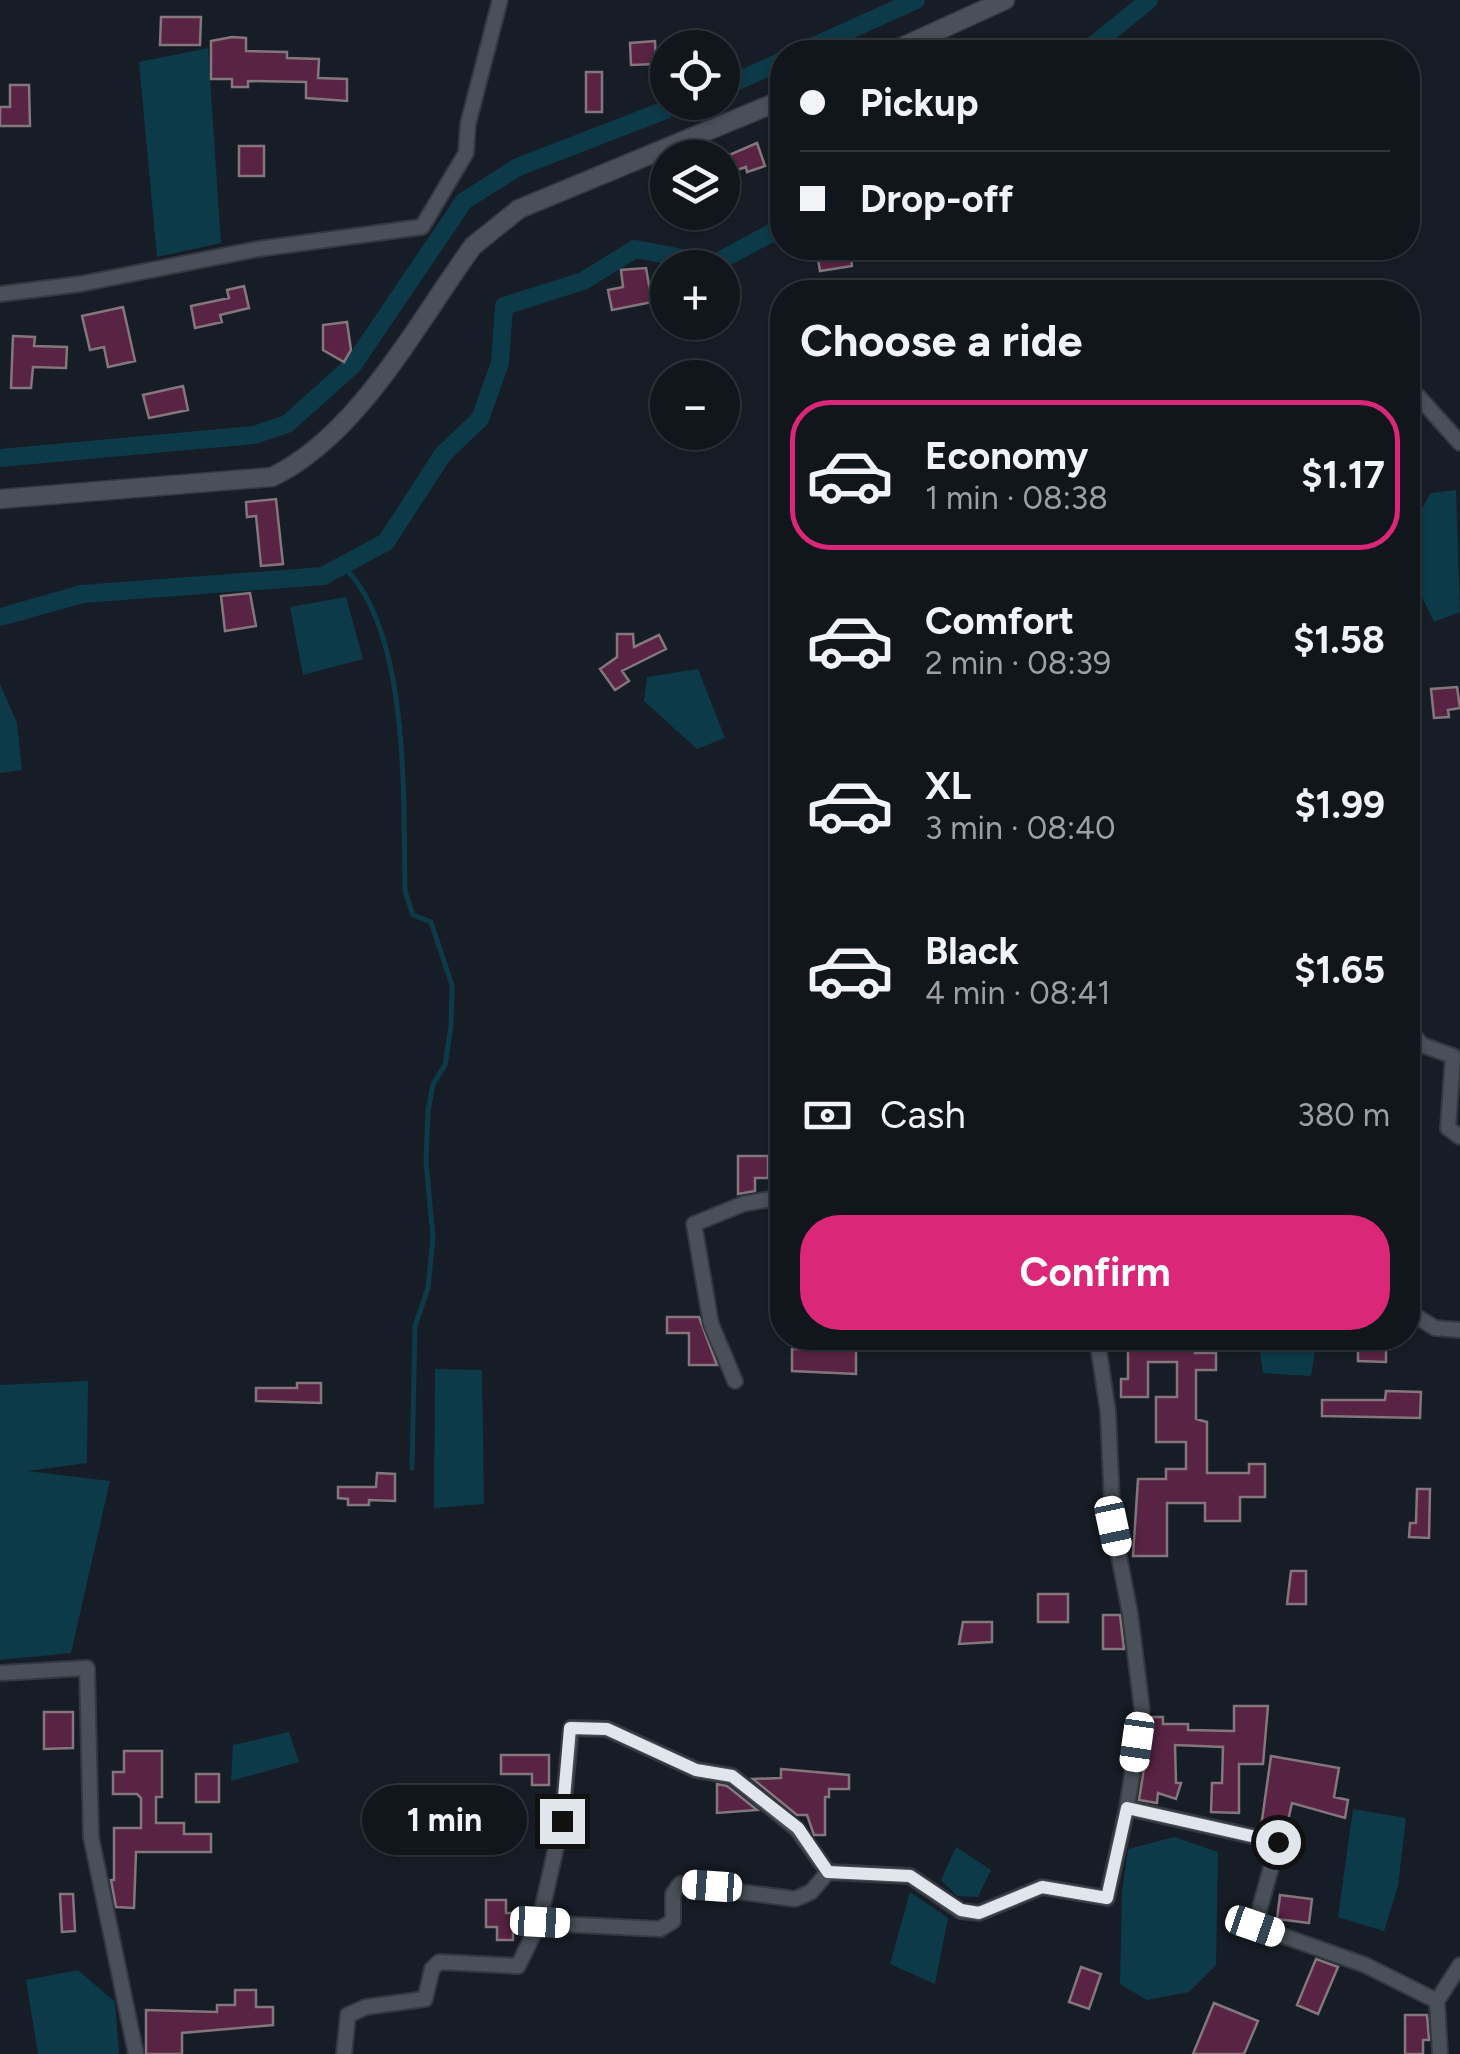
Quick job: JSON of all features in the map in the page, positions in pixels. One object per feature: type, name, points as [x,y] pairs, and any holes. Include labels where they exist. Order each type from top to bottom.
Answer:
[{"type":"street","points":[[0,294],[80,284],[276,246],[422,227],[466,153],[468,124],[500,0]]},
{"type":"street","points":[[917,40],[1005,0]]},
{"type":"street","points":[[0,499],[272,477],[295,466],[343,428],[472,246],[496,224],[519,209],[770,105]]},
{"type":"street","points":[[1420,398],[1460,442]]},
{"type":"street","points":[[1420,1043],[1453,1056],[1448,1128],[1460,1137]]},
{"type":"street","points":[[735,1381],[712,1324],[694,1224],[743,1204],[770,1199]]},
{"type":"street","points":[[1420,1318],[1436,1328],[1460,1330]]},
{"type":"street","points":[[828,1872],[910,1876],[961,1910],[979,1913],[1042,1887],[1107,1898],[1127,1808],[1142,1709],[1130,1613],[1113,1526],[1108,1412],[1100,1350]]},
{"type":"street","points":[[0,1673],[87,1668],[91,1837],[136,2054]]},
{"type":"street","points":[[344,2054],[348,2016],[366,2007],[425,1998],[432,1969],[439,1962],[518,1966],[540,1922],[562,1821],[570,1728],[607,1729],[696,1770],[732,1776],[798,1828],[828,1872]]},
{"type":"street","points":[[1127,1808],[1278,1842],[1255,1926],[1364,1965],[1437,2000]]},
{"type":"street","points":[[540,1922],[660,1929],[673,1921],[672,1894],[680,1884],[795,1899],[810,1892],[828,1872]]},
{"type":"street","points":[[1440,2054],[1437,2000],[1460,1965]]},
{"type":"water","points":[[208,48],[221,243],[157,257],[139,62]]},
{"type":"water","points":[[1456,490],[1460,612],[1434,622],[1420,592],[1420,512],[1431,493]]},
{"type":"water","points":[[346,597],[363,659],[303,675],[290,607]]},
{"type":"water","points":[[698,669],[725,738],[697,749],[644,701],[647,677]]},
{"type":"water","points":[[0,684],[17,723],[22,770],[0,773]]},
{"type":"water","points":[[1260,1350],[1315,1350],[1311,1376],[1263,1373]]},
{"type":"water","points":[[435,1369],[482,1370],[484,1504],[434,1508]]},
{"type":"water","points":[[88,1381],[87,1463],[27,1471],[110,1481],[71,1653],[0,1660],[0,1385]]},
{"type":"water","points":[[289,1732],[299,1762],[231,1781],[233,1745]]},
{"type":"water","points":[[1353,1809],[1406,1818],[1398,1886],[1384,1931],[1338,1917]]},
{"type":"water","points":[[1174,1837],[1218,1852],[1216,1965],[1189,1992],[1147,2000],[1120,1984],[1122,1892],[1128,1849]]},
{"type":"water","points":[[956,1847],[991,1870],[978,1897],[957,1896],[941,1880]]},
{"type":"water","points":[[910,1892],[948,1918],[935,1984],[890,1964]]},
{"type":"water","points":[[78,1970],[115,2002],[119,2054],[38,2054],[26,1980]]},
{"type":"building","points":[[161,17],[201,17],[200,45],[160,45]]},
{"type":"building","points":[[246,38],[246,51],[287,52],[287,58],[319,59],[318,78],[347,79],[347,101],[306,98],[306,82],[248,81],[248,87],[232,87],[232,79],[211,79],[211,41]]},
{"type":"building","points":[[650,41],[650,64],[631,65],[630,43]]},
{"type":"building","points":[[586,72],[602,72],[602,112],[586,112]]},
{"type":"building","points":[[10,85],[29,85],[30,126],[0,126],[0,107],[10,107]]},
{"type":"building","points":[[757,143],[765,166],[747,172],[746,167],[740,169],[740,150]]},
{"type":"building","points":[[239,146],[264,146],[264,176],[239,176]]},
{"type":"building","points":[[818,260],[851,260],[852,266],[820,271]]},
{"type":"building","points":[[646,268],[650,302],[612,310],[608,290],[623,287],[621,270]]},
{"type":"building","points":[[244,286],[249,308],[220,315],[222,322],[195,328],[191,306],[229,298],[227,290]]},
{"type":"building","points":[[123,307],[135,361],[108,367],[104,347],[90,350],[82,316]]},
{"type":"building","points":[[347,322],[351,350],[344,362],[323,350],[323,325]]},
{"type":"building","points":[[13,336],[35,337],[34,346],[67,347],[66,368],[33,367],[31,388],[11,388]]},
{"type":"building","points":[[183,386],[188,410],[149,418],[143,395]]},
{"type":"building","points":[[276,499],[283,564],[261,566],[256,516],[247,517],[246,502]]},
{"type":"building","points":[[250,593],[256,626],[225,631],[221,596]]},
{"type":"building","points":[[617,634],[633,634],[634,647],[659,635],[666,649],[622,671],[629,681],[615,690],[600,669],[617,657]]},
{"type":"building","points":[[1457,687],[1460,708],[1448,710],[1449,717],[1434,718],[1431,689]]},
{"type":"building","points":[[738,1156],[768,1156],[768,1178],[755,1178],[755,1191],[738,1194]]},
{"type":"building","points":[[667,1317],[699,1317],[717,1365],[689,1365],[689,1333],[667,1333]]},
{"type":"building","points":[[792,1350],[856,1350],[856,1374],[792,1371]]},
{"type":"building","points":[[1128,1350],[1216,1353],[1216,1370],[1196,1370],[1196,1419],[1207,1422],[1207,1473],[1249,1473],[1249,1464],[1265,1464],[1265,1497],[1240,1497],[1240,1521],[1205,1521],[1205,1503],[1167,1503],[1167,1556],[1133,1556],[1138,1479],[1166,1479],[1166,1469],[1186,1469],[1186,1442],[1156,1442],[1156,1397],[1177,1397],[1177,1362],[1148,1362],[1148,1397],[1121,1397],[1121,1379],[1128,1379]]},
{"type":"building","points":[[1358,1350],[1386,1350],[1386,1362],[1358,1361]]},
{"type":"building","points":[[297,1383],[321,1383],[321,1403],[256,1401],[256,1388],[297,1388]]},
{"type":"building","points":[[1386,1391],[1421,1392],[1420,1418],[1322,1416],[1322,1400],[1385,1400]]},
{"type":"building","points":[[377,1473],[395,1474],[395,1501],[369,1500],[369,1505],[348,1505],[348,1499],[338,1498],[338,1487],[376,1487]]},
{"type":"building","points":[[1417,1489],[1430,1489],[1429,1538],[1409,1537],[1410,1523],[1416,1523]]},
{"type":"building","points":[[1291,1571],[1306,1571],[1306,1604],[1287,1604]]},
{"type":"building","points":[[1038,1594],[1068,1594],[1068,1622],[1038,1622]]},
{"type":"building","points":[[1103,1615],[1120,1615],[1124,1649],[1103,1649]]},
{"type":"building","points":[[963,1622],[992,1622],[992,1642],[959,1644]]},
{"type":"building","points":[[1234,1706],[1268,1706],[1263,1764],[1239,1764],[1239,1813],[1211,1812],[1212,1783],[1222,1783],[1223,1747],[1175,1745],[1176,1783],[1181,1783],[1176,1799],[1158,1793],[1157,1803],[1139,1800],[1152,1717],[1163,1717],[1163,1724],[1188,1724],[1188,1730],[1234,1731]]},
{"type":"building","points":[[44,1712],[73,1712],[73,1748],[44,1749]]},
{"type":"building","points":[[124,1751],[162,1751],[162,1797],[156,1797],[156,1823],[184,1823],[184,1834],[211,1834],[211,1852],[136,1852],[134,1908],[116,1907],[111,1880],[114,1828],[141,1828],[141,1798],[137,1794],[113,1794],[113,1772],[124,1772]]},
{"type":"building","points":[[501,1755],[549,1755],[549,1785],[532,1785],[532,1774],[501,1774]]},
{"type":"building","points":[[1271,1756],[1339,1768],[1334,1797],[1348,1800],[1345,1818],[1292,1803],[1285,1834],[1261,1827]]},
{"type":"building","points":[[781,1769],[849,1775],[849,1789],[829,1789],[829,1797],[825,1797],[825,1835],[814,1835],[807,1815],[797,1815],[753,1779],[781,1778]]},
{"type":"building","points":[[196,1774],[219,1774],[219,1802],[196,1802]]},
{"type":"building","points":[[717,1784],[727,1786],[757,1810],[717,1813]]},
{"type":"building","points":[[60,1894],[73,1894],[75,1931],[62,1932]]},
{"type":"building","points":[[1280,1895],[1312,1899],[1309,1923],[1277,1919]]},
{"type":"building","points":[[486,1900],[506,1900],[506,1913],[513,1913],[513,1940],[497,1940],[497,1927],[486,1927]]},
{"type":"building","points":[[1316,1959],[1338,1967],[1318,2014],[1297,2005]]},
{"type":"building","points":[[1081,1967],[1101,1974],[1089,2009],[1069,2002]]},
{"type":"building","points":[[235,1990],[256,1990],[256,2007],[273,2007],[273,2025],[182,2033],[182,2054],[146,2054],[146,2010],[217,2012],[217,2005],[235,2005]]},
{"type":"building","points":[[1214,2003],[1258,2021],[1244,2054],[1193,2054]]},
{"type":"building","points":[[1405,2015],[1427,2015],[1429,2040],[1423,2040],[1423,2054],[1405,2054]]},
{"type":"waterway","points":[[828,40],[916,0]]},
{"type":"waterway","points":[[1100,40],[1149,0]]},
{"type":"waterway","points":[[740,80],[770,66]]},
{"type":"waterway","points":[[0,458],[254,435],[287,424],[353,365],[464,201],[518,167],[650,116]]},
{"type":"waterway","points":[[0,617],[82,594],[323,576],[386,542],[443,454],[480,419],[500,363],[504,306],[583,281],[635,249],[714,264],[770,234]]},
{"type":"waterway","points":[[342,565],[364,594],[381,631],[392,673],[402,765],[405,891],[413,915],[431,922],[452,985],[445,1065],[433,1084],[428,1111],[426,1161],[433,1238],[428,1288],[415,1326],[412,1468]]},
{"type":"route","points":[[562,1821],[570,1728],[607,1729],[696,1770],[732,1776],[798,1828],[821,1855],[828,1872],[871,1871],[910,1876],[961,1910],[979,1913],[1042,1887],[1107,1898],[1127,1808],[1278,1842]]}]
